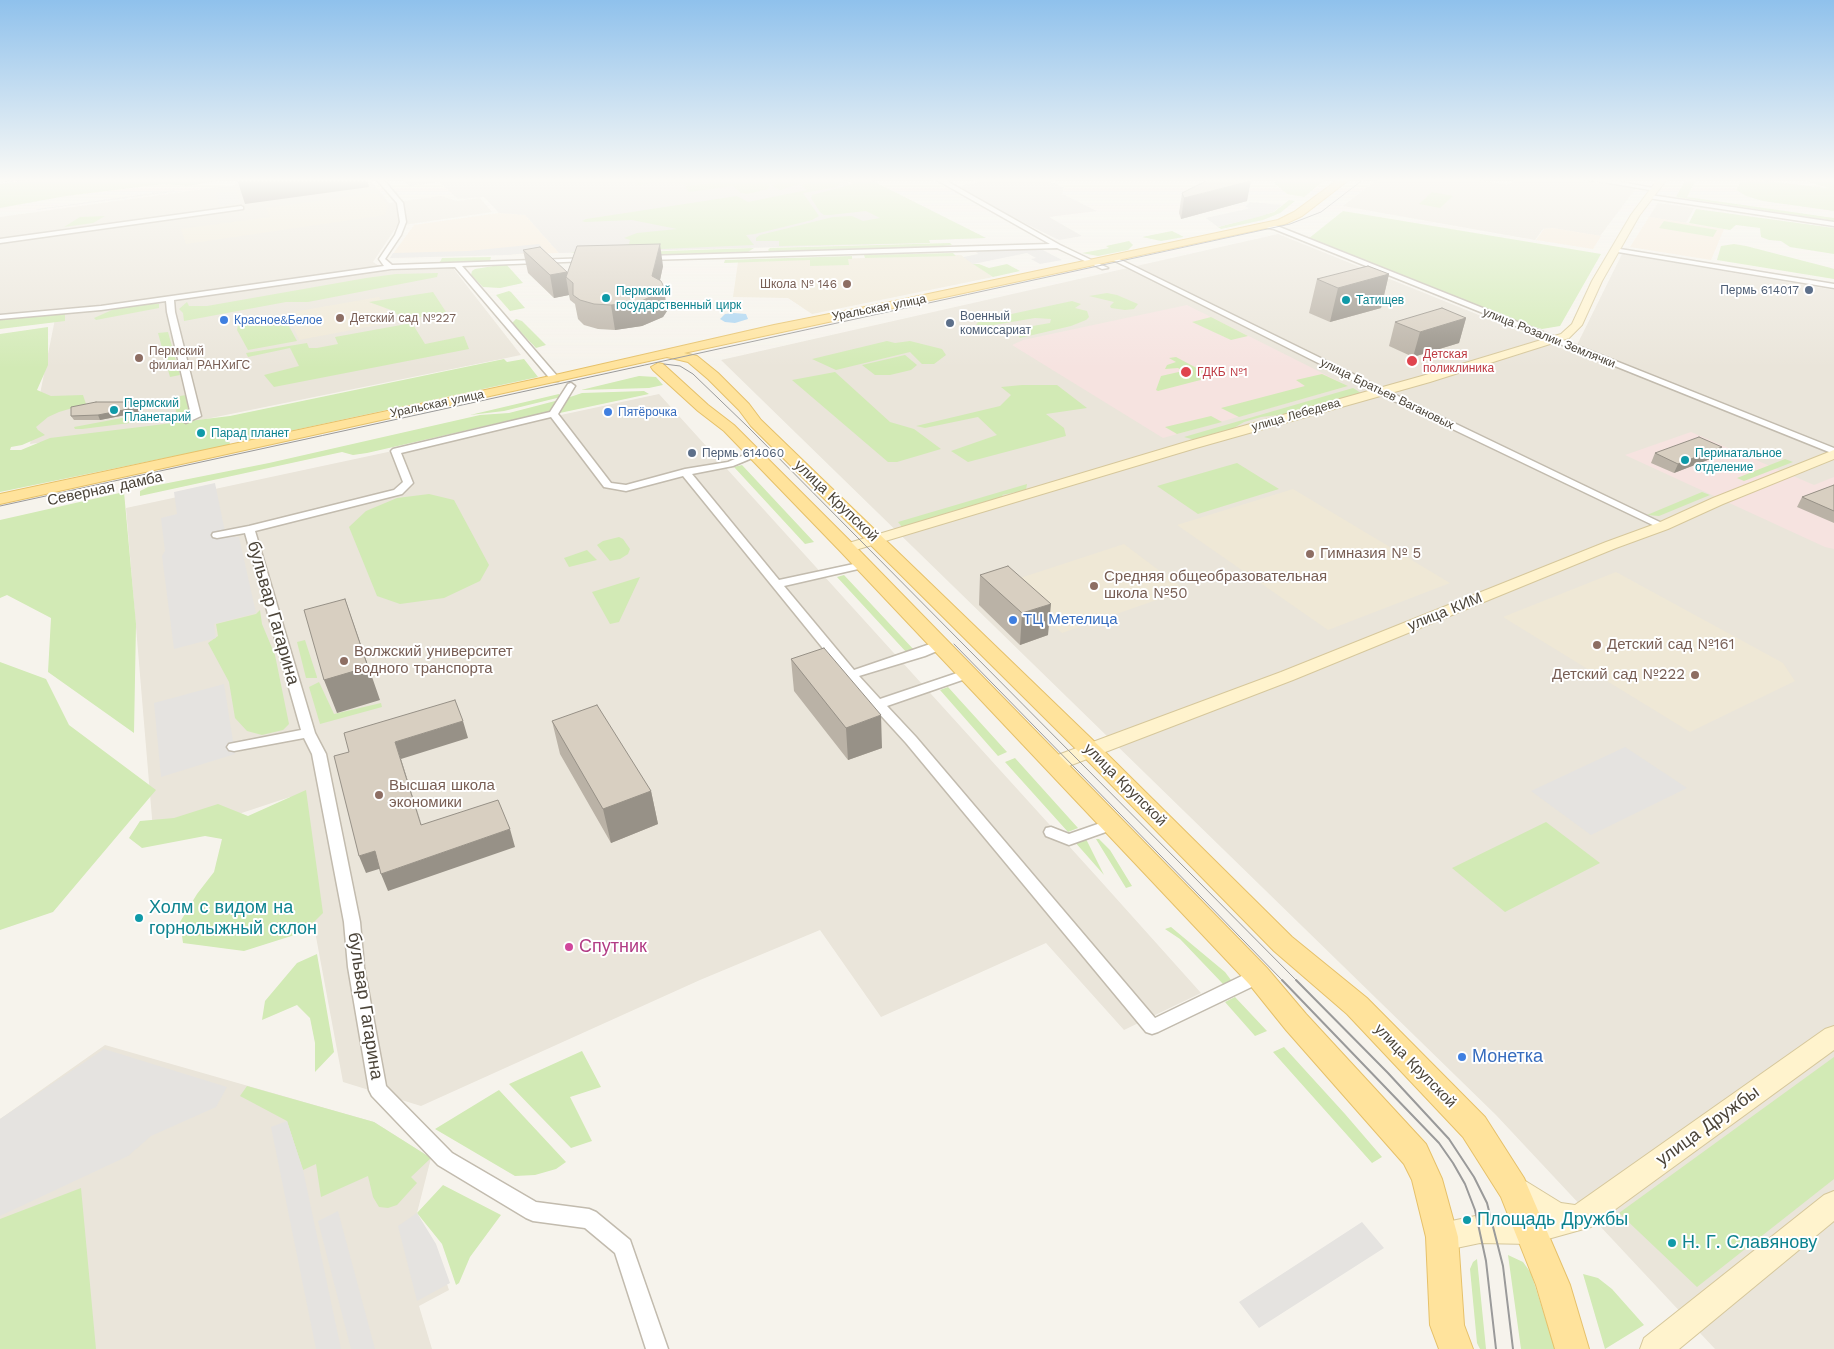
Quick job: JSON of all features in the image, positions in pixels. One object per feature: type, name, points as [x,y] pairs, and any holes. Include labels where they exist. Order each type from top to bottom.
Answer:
[{"type":"main road","name":"Уральская улица","points":[[823,332],[1098,265],[1113,258],[1191,242]]},
{"type":"main road","name":"Уральская улица","points":[[209,460],[571,386],[766,330],[1098,265],[1125,264],[1223,242]]},
{"type":"main road","name":"Уральская улица","points":[[209,460],[555,379],[662,361],[692,360],[710,356]]},
{"type":"main road","name":"улица Крупской","points":[[692,360],[713,376],[744,407],[756,423],[1091,751],[1283,944],[1357,1006],[1474,1127],[1513,1188],[1553,1285],[1572,1349]]},
{"type":"main road","name":"улица Крупской","points":[[662,361],[703,408],[729,428],[847,548],[1258,976],[1296,1022],[1415,1154],[1427,1179],[1442,1237],[1456,1341]]},
{"type":"main road","name":"Северная дамба","points":[[0,499],[209,460]]},
{"type":"main road","name":"Северная дамба","points":[[0,512],[209,460]]},
{"type":"street","points":[[391,267],[382,262],[382,259],[393,242]]},
{"type":"street","points":[[1051,242],[1098,265]]},
{"type":"street","name":"улица Розалии Землячки","points":[[1315,242],[1834,453]]},
{"type":"street","name":"улица Лебедева","points":[[847,548],[1191,445],[1555,340],[1572,332],[1577,326],[1597,281],[1619,242]]},
{"type":"street","points":[[637,258],[1058,246]]},
{"type":"street","points":[[1614,250],[1834,286]]},
{"type":"street","name":"улица Братьев Вагановых","points":[[1113,258],[1382,391],[1663,526]]},
{"type":"street","points":[[0,317],[100,308],[391,267],[599,259]]},
{"type":"street","points":[[457,265],[555,379]]},
{"type":"street","points":[[170,298],[170,312],[196,416],[186,420]]},
{"type":"street","points":[[217,535],[249,529],[398,492],[408,483],[396,451],[553,414],[571,386]]},
{"type":"street","points":[[553,414],[608,486],[626,488],[685,472],[730,464],[754,454]]},
{"type":"street","name":"улица КИМ","points":[[1054,764],[1287,676],[1611,545],[1663,526],[1834,453]]},
{"type":"street","points":[[685,472],[876,705],[911,740],[1152,1027],[1258,976]]},
{"type":"street","name":"бульвар Гагарина","points":[[249,529],[308,733],[319,754],[352,922],[356,967],[378,1090],[445,1159],[532,1211],[590,1219],[622,1247],[657,1349]]},
{"type":"street","points":[[776,584],[863,565]]},
{"type":"street","points":[[851,675],[922,653],[940,645]]},
{"type":"street","points":[[876,705],[967,674]]},
{"type":"street","points":[[234,747],[308,733]]},
{"type":"street","points":[[1051,832],[1069,840],[1112,824]]},
{"type":"street","name":"улица Дружбы","points":[[1581,1217],[1834,1036]]},
{"type":"street","points":[[1513,1188],[1557,1217],[1581,1217]]},
{"type":"street","points":[[1655,1349],[1834,1204]]},
{"type":"street","points":[[1442,1237],[1480,1229],[1530,1230],[1581,1217]]},
{"type":"shaded area","points":[[0,242],[386,242],[373,262],[387,271],[453,268],[521,355],[206,419],[30,444],[55,319],[0,322]]},
{"type":"shaded area","points":[[402,242],[549,242],[559,253],[390,258]]},
{"type":"shaded area","points":[[549,242],[930,243],[559,253]]},
{"type":"shaded area","points":[[1243,242],[1298,242],[1573,353],[1622,254],[1834,290],[1834,1349],[1715,1349],[1496,1115],[721,360]]},
{"type":"shaded area","points":[[1548,242],[1597,242],[1593,249]]},
{"type":"shaded area","points":[[1633,242],[1719,242],[1711,260],[1630,247]]},
{"type":"shaded area","points":[[539,244],[545,251],[508,255],[390,258],[393,253],[468,251]]},
{"type":"shaded area","points":[[1039,248],[1062,260],[1040,264],[1031,259],[1036,258],[1027,253],[973,264],[963,257],[978,254],[976,252],[981,251]]},
{"type":"shaded area","name":"Школа № 146","points":[[961,255],[993,277],[812,314],[788,298],[733,297],[738,262]]},
{"type":"shaded area","name":"Детский сад №227","points":[[379,297],[394,322],[299,340],[287,313]]},
{"type":"shaded area","name":"ГДКБ №1","points":[[1187,305],[1348,386],[1163,438],[1012,345],[1023,340]]},
{"type":"shaded area","points":[[659,394],[1201,993],[1124,1030],[1046,943],[881,1017],[820,930],[700,980],[421,1106],[343,1082],[290,797],[154,842],[126,508]]},
{"type":"shaded area","points":[[1691,432],[1814,485],[1834,477],[1834,549],[1825,547],[1625,455]]},
{"type":"shaded area","points":[[215,483],[226,537],[239,537],[256,613],[214,624],[216,638],[174,649],[162,556],[165,551],[161,518],[177,514],[174,492]]},
{"type":"shaded area","name":"Гимназия № 5","points":[[1293,489],[1450,583],[1328,630],[1177,525]]},
{"type":"shaded area","name":"Средняя общеобразовательная школа №50","points":[[1124,544],[1185,590],[1062,633],[1005,583]]},
{"type":"shaded area","points":[[1616,572],[1783,663],[1795,681],[1690,732],[1503,617]]},
{"type":"shaded area","points":[[224,684],[235,754],[161,777],[154,703]]},
{"type":"shaded area","points":[[1625,747],[1687,788],[1591,835],[1531,791]]},
{"type":"shaded area","points":[[105,1045],[374,1122],[431,1158],[417,1213],[434,1245],[449,1290],[419,1306],[432,1349],[0,1349],[0,1119]]},
{"type":"shaded area","points":[[104,1049],[227,1087],[216,1107],[151,1136],[128,1156],[0,1216],[0,1119]]},
{"type":"shaded area","points":[[287,1121],[303,1170],[341,1349],[316,1349],[271,1127]]},
{"type":"shaded area","points":[[338,1211],[375,1349],[351,1349],[318,1221]]},
{"type":"shaded area","points":[[417,1213],[436,1244],[450,1283],[417,1301],[398,1226]]},
{"type":"shaded area","points":[[1362,1222],[1384,1248],[1259,1328],[1239,1302]]},
{"type":"green space","points":[[630,242],[752,242],[754,245],[570,253],[605,245],[613,247],[629,244]]},
{"type":"green space","points":[[779,242],[930,243],[779,246]]},
{"type":"green space","points":[[1125,242],[1130,242],[1133,245],[1128,250],[1098,256],[1082,253],[1109,248],[1106,246]]},
{"type":"green space","points":[[1316,242],[1529,242],[1601,254],[1560,326],[1542,329],[1527,325]]},
{"type":"green space","points":[[1782,242],[1834,242],[1834,254],[1790,247]]},
{"type":"green space","points":[[950,243],[952,245],[935,247],[770,252],[768,250],[770,248]]},
{"type":"green space","points":[[1734,244],[1834,269],[1834,279],[1717,260],[1721,246]]},
{"type":"green space","points":[[754,248],[748,252],[582,258],[579,254]]},
{"type":"green space","points":[[953,253],[956,256],[865,258],[864,255]]},
{"type":"green space","points":[[852,256],[852,259],[848,259],[849,265],[810,266],[810,260],[724,263],[725,260]]},
{"type":"green space","points":[[491,257],[488,262],[439,264],[442,258]]},
{"type":"green space","points":[[506,264],[523,283],[500,288],[483,287],[471,275],[475,269]]},
{"type":"green space","points":[[973,264],[989,268],[1007,264],[1020,271],[993,277]]},
{"type":"green space","points":[[438,273],[437,277],[308,302],[286,302],[184,321],[183,313],[179,309],[187,302],[189,306],[207,306],[366,278],[396,274]]},
{"type":"green space","points":[[509,291],[525,308],[510,311],[496,295]]},
{"type":"green space","points":[[433,292],[446,312],[436,316],[403,318],[391,310],[369,302]]},
{"type":"green space","points":[[1107,293],[1138,304],[1134,309],[1111,308],[1110,306],[1114,302],[1089,296]]},
{"type":"green space","points":[[1072,301],[1081,304],[1075,308],[1087,311],[1089,317],[1071,326],[1020,338],[1015,329],[1050,323],[1051,319],[1035,318],[988,326],[976,325],[978,322],[988,319]]},
{"type":"green space","points":[[149,303],[159,304],[159,308],[96,320],[94,318],[112,310]]},
{"type":"green space","points":[[65,314],[65,321],[0,329],[0,318]]},
{"type":"green space","points":[[284,317],[297,341],[248,350],[237,330],[238,325]]},
{"type":"green space","points":[[1211,317],[1248,336],[1231,340],[1192,322]]},
{"type":"green space","points":[[516,319],[522,321],[546,345],[536,348],[512,323]]},
{"type":"green space","points":[[412,323],[425,344],[464,336],[469,349],[274,387],[264,375],[299,366],[290,348],[248,357],[246,353],[307,343],[309,348],[317,348],[338,344],[335,337]]},
{"type":"green space","points":[[48,327],[48,365],[37,390],[51,396],[83,395],[86,404],[48,417],[36,427],[45,435],[22,445],[11,447],[10,450],[21,450],[50,438],[230,416],[504,359],[507,362],[524,359],[538,377],[239,442],[232,429],[226,430],[230,444],[228,445],[0,492],[0,334]]},
{"type":"green space","points":[[168,332],[180,375],[170,377],[158,333]]},
{"type":"green space","points":[[887,341],[895,343],[910,341],[942,349],[946,355],[934,364],[922,364],[910,352],[836,370],[812,359]]},
{"type":"green space","points":[[905,355],[917,365],[911,370],[890,375],[875,375],[862,365]]},
{"type":"green space","points":[[1176,357],[1212,377],[1156,390],[1161,376],[1183,371],[1178,368],[1165,369],[1167,365],[1176,362],[1169,358]]},
{"type":"green space","points":[[835,372],[890,422],[914,429],[941,449],[897,462],[888,462],[792,380]]},
{"type":"green space","points":[[1322,374],[1348,386],[1239,417],[1221,408],[1305,386],[1296,380]]},
{"type":"green space","points":[[639,376],[656,377],[663,385],[649,388],[581,390]]},
{"type":"green space","points":[[1057,385],[1087,408],[1046,414],[1064,428],[1066,436],[968,462],[951,451],[997,435],[978,417],[925,428],[916,426],[1000,406],[1011,395],[1001,387]]},
{"type":"green space","points":[[1353,388],[1361,393],[1287,414],[1261,417],[1244,422],[1232,429],[1195,440],[1184,437]]},
{"type":"green space","points":[[644,391],[649,394],[555,414],[567,398],[582,393]]},
{"type":"green space","points":[[559,394],[561,397],[504,411],[470,415]]},
{"type":"green space","points":[[186,395],[191,416],[177,417],[174,397]]},
{"type":"green space","points":[[559,400],[551,411],[367,453],[353,455],[342,452],[140,496],[140,491],[148,487],[269,463],[480,415],[509,413]]},
{"type":"green space","points":[[138,415],[138,422],[82,429],[75,429],[74,427]]},
{"type":"green space","points":[[1211,416],[1222,422],[1177,434],[1165,427]]},
{"type":"green space","points":[[1785,459],[1793,462],[1744,481],[1737,478]]},
{"type":"green space","points":[[1237,463],[1279,489],[1198,514],[1157,486]]},
{"type":"green space","points":[[742,465],[814,542],[805,544],[734,467]]},
{"type":"green space","points":[[1027,484],[1026,490],[1002,495],[1004,497],[902,527],[898,522]]},
{"type":"green space","points":[[124,492],[136,624],[134,733],[48,672],[51,618],[7,595],[0,598],[0,520]]},
{"type":"green space","points":[[1702,492],[1710,495],[1659,516],[1647,515]]},
{"type":"green space","points":[[429,494],[454,500],[489,565],[480,581],[444,598],[400,604],[377,596],[349,527],[366,511],[397,498]]},
{"type":"green space","points":[[619,537],[623,539],[630,549],[628,554],[620,559],[610,561],[597,545],[603,541]]},
{"type":"green space","points":[[587,550],[597,560],[569,567],[564,558]]},
{"type":"green space","points":[[844,575],[915,651],[907,653],[837,577]]},
{"type":"green space","points":[[640,577],[619,622],[610,624],[592,592]]},
{"type":"green space","points":[[260,610],[262,624],[275,655],[289,724],[283,730],[262,735],[247,731],[235,718],[229,682],[208,643],[218,636],[216,624],[256,614]]},
{"type":"green space","points":[[305,640],[317,678],[306,678],[297,642]]},
{"type":"green space","points":[[0,662],[46,679],[69,725],[156,790],[53,912],[0,930]]},
{"type":"green space","points":[[319,682],[334,714],[381,703],[382,707],[320,724],[309,687]]},
{"type":"green space","points":[[948,687],[1007,752],[998,756],[940,690]]},
{"type":"green space","points":[[1015,758],[1078,828],[1068,832],[1005,762]]},
{"type":"green space","points":[[306,790],[323,913],[304,932],[244,951],[183,943],[180,922],[197,894],[214,872],[222,839],[205,836],[142,848],[129,838],[140,821],[174,818],[218,804],[248,816]]},
{"type":"green space","points":[[1546,822],[1600,863],[1505,912],[1452,868]]},
{"type":"green space","points":[[1085,837],[1104,875],[1074,841]]},
{"type":"green space","points":[[1096,839],[1099,839],[1110,850],[1132,886],[1126,888]]},
{"type":"green space","points":[[1171,927],[1225,972],[1231,980],[1223,984],[1180,939],[1165,929]]},
{"type":"green space","points":[[317,954],[334,1052],[315,1072],[315,1043],[310,1018],[297,1005],[262,1020],[265,1001],[297,963]]},
{"type":"green space","points":[[1235,997],[1267,1031],[1255,1036],[1225,1002]]},
{"type":"green space","points":[[1284,1047],[1382,1157],[1372,1163],[1273,1052]]},
{"type":"green space","points":[[582,1051],[601,1087],[570,1097],[592,1141],[571,1148],[509,1084]]},
{"type":"green space","points":[[1834,1057],[1834,1179],[1697,1287],[1619,1213]]},
{"type":"green space","points":[[247,1086],[374,1122],[431,1158],[411,1177],[417,1183],[397,1205],[388,1208],[379,1207],[373,1197],[368,1176],[321,1197],[316,1164],[303,1170],[287,1121],[240,1096]]},
{"type":"green space","points":[[499,1090],[566,1162],[556,1169],[535,1175],[515,1176],[435,1129]]},
{"type":"green space","points":[[443,1185],[501,1215],[470,1257],[459,1283],[456,1285],[442,1244],[417,1213]]},
{"type":"green space","points":[[81,1188],[96,1349],[0,1349],[0,1219]]},
{"type":"green space","points":[[1508,1255],[1523,1262],[1531,1273],[1555,1349],[1521,1349]]},
{"type":"green space","points":[[1477,1259],[1486,1349],[1480,1349],[1477,1343],[1470,1269],[1473,1262]]},
{"type":"green space","points":[[1583,1274],[1598,1278],[1612,1289],[1644,1325],[1605,1349]]},
{"type":"water","points":[[725,314],[746,314],[748,319],[735,323],[725,322],[720,319]]},
{"type":"building","points":[[660,244],[652,276],[661,281],[664,287],[659,293],[639,302],[611,305],[594,304],[580,300],[573,295],[573,283],[566,277],[577,246]]},
{"type":"building","points":[[540,247],[567,272],[550,275],[523,250]]},
{"type":"building","points":[[1368,266],[1389,274],[1338,288],[1317,279]]},
{"type":"building","points":[[1442,308],[1466,318],[1420,332],[1395,322]]},
{"type":"building","points":[[96,402],[139,402],[139,407],[98,415],[71,416],[71,407]]},
{"type":"building","points":[[1699,437],[1722,447],[1678,464],[1655,453]]},
{"type":"building","points":[[1834,485],[1834,511],[1802,497]]},
{"type":"building","points":[[1008,566],[1051,604],[1022,613],[980,575]]},
{"type":"building","points":[[345,599],[368,667],[324,680],[304,610]]},
{"type":"building","points":[[824,648],[881,715],[846,728],[791,659]]},
{"type":"building","name":"Высшая школа экономики","points":[[455,700],[463,721],[395,742],[421,825],[498,800],[510,829],[381,874],[375,851],[359,856],[334,756],[349,752],[344,733]]},
{"type":"building","points":[[597,705],[651,791],[603,809],[552,721]]},
{"type":"tram line","points":[[0,506],[1208,242]]},
{"type":"tram line","points":[[664,364],[680,366],[693,374],[748,427],[1297,981]]},
{"type":"tram line","points":[[954,644],[1283,981]]},
{"type":"tram line","points":[[1282,980],[1439,1143],[1453,1163],[1465,1184],[1475,1210],[1486,1261],[1496,1349]]},
{"type":"tram line","points":[[1296,980],[1388,1073],[1449,1139],[1474,1177],[1487,1203],[1503,1266],[1513,1349]]},
{"type":"place","name":"Школа № 146","points":[[847,284]]},
{"type":"place","name":"Пермь 614017","points":[[1809,290]]},
{"type":"place","name":"Пермский государственный цирк","points":[[606,298]]},
{"type":"place","name":"Татищев","points":[[1346,300]]},
{"type":"place","name":"Детский сад №227","points":[[340,318]]},
{"type":"place","name":"Красное&Белое","points":[[224,320]]},
{"type":"place","name":"Военный комиссариат","points":[[950,323]]},
{"type":"place","name":"Пермский филиал РАНХиГС","points":[[139,358]]},
{"type":"place","name":"Детская поликлиника","points":[[1412,361]]},
{"type":"place","name":"ГДКБ №1","points":[[1186,372]]},
{"type":"place","name":"Пермский Планетарий","points":[[114,410]]},
{"type":"place","name":"Пятёрочка","points":[[608,412]]},
{"type":"place","name":"Парад планет","points":[[201,433]]},
{"type":"place","name":"Пермь 614060","points":[[692,453]]},
{"type":"place","name":"Перинатальное отделение","points":[[1685,460]]},
{"type":"place","name":"Гимназия № 5","points":[[1310,554]]},
{"type":"place","name":"Средняя общеобразовательная школа №50","points":[[1094,586]]},
{"type":"place","name":"ТЦ Метелица","points":[[1013,620]]},
{"type":"place","name":"Детский сад №161","points":[[1597,645]]},
{"type":"place","name":"Волжский университет водного транспорта","points":[[344,661]]},
{"type":"place","name":"Детский сад №222","points":[[1695,675]]},
{"type":"place","name":"Высшая школа экономики","points":[[379,795]]},
{"type":"place","name":"Холм с видом на горнолыжный склон","points":[[139,918]]},
{"type":"place","name":"Спутник","points":[[569,947]]},
{"type":"place","name":"Монетка","points":[[1462,1057]]},
{"type":"place","name":"Площадь Дружбы","points":[[1467,1220]]},
{"type":"place","name":"Н. Г. Славянову","points":[[1672,1243]]}]
